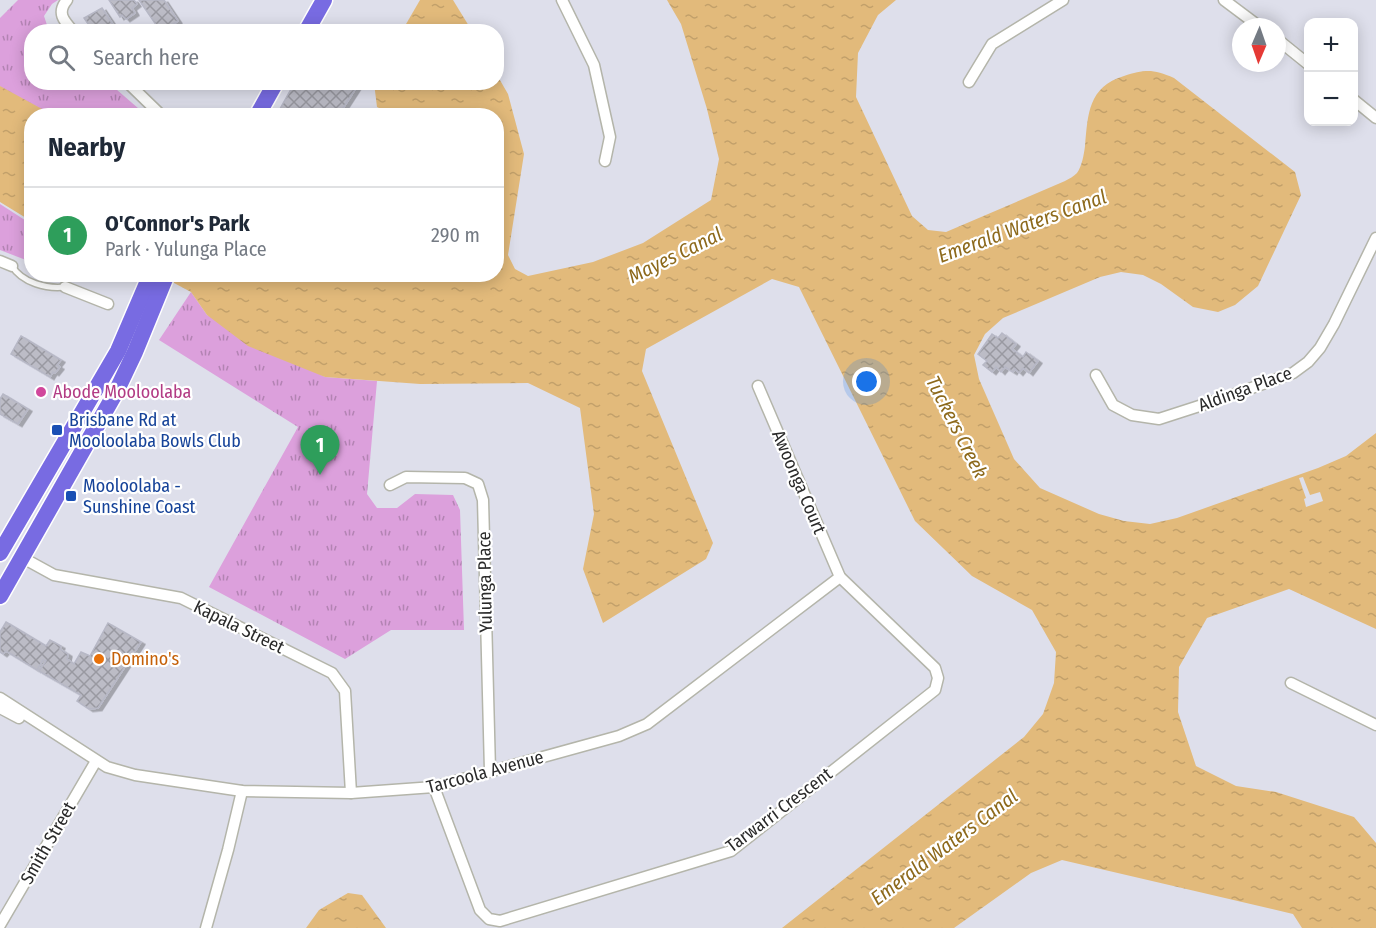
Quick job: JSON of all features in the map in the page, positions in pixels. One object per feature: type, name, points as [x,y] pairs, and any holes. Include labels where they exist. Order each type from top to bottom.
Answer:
[{"type":"main road","points":[[310,24],[324,0]]},
{"type":"main road","points":[[260,108],[271,90]]},
{"type":"main road","points":[[0,553],[158,282]]},
{"type":"main road","points":[[0,596],[116,392],[135,352],[159,282]]},
{"type":"street","points":[[67,0],[61,12],[62,18],[67,24]]},
{"type":"street","points":[[562,0],[594,65],[610,137],[605,161]]},
{"type":"street","points":[[969,82],[992,44],[1063,0]]},
{"type":"street","points":[[1224,0],[1248,18]]},
{"type":"street","points":[[1286,46],[1304,61]]},
{"type":"street","points":[[135,90],[154,108]]},
{"type":"street","points":[[1358,104],[1376,118]]},
{"type":"street","name":"Aldinga Place","points":[[1096,375],[1113,405],[1132,416],[1159,419],[1224,399],[1293,373],[1320,348],[1376,238]]},
{"type":"street","points":[[0,261],[12,266]]},
{"type":"street","points":[[65,287],[108,304]]},
{"type":"street","name":"Awoonga Court","points":[[758,386],[840,577]]},
{"type":"street","name":"Yulunga Place","points":[[390,485],[406,477],[465,478],[478,484],[483,500],[489,771]]},
{"type":"street","name":"Kapala Street","points":[[23,558],[54,575],[181,598],[332,673],[345,691],[351,793]]},
{"type":"street","name":"Tarcoola Avenue","points":[[0,698],[96,761],[126,773],[242,791],[351,793],[434,787],[619,736],[647,724],[840,577]]},
{"type":"street","name":"Tarwarri Crescent","points":[[434,787],[480,910],[489,919],[500,921],[731,851],[935,690],[938,678],[936,668],[840,577]]},
{"type":"street","points":[[1291,683],[1376,725]]},
{"type":"street","name":"Tarcoola Avenue","points":[[0,708],[52,733]]},
{"type":"street","name":"Smith Street","points":[[0,925],[96,761]]},
{"type":"street","points":[[206,928],[242,791]]},
{"type":"lane","points":[[12,266],[15,272],[24,278]]},
{"type":"lane","points":[[33,282],[49,288],[65,287]]},
{"type":"green space","points":[[18,0],[58,0],[52,4],[44,16],[47,24],[24,24],[24,90],[117,90],[138,108],[39,108],[2,89],[0,86],[0,18]]},
{"type":"green space","points":[[0,204],[24,219],[24,259],[0,250]]},
{"type":"green space","points":[[191,292],[207,315],[325,377],[377,381],[367,494],[377,508],[397,508],[415,494],[453,495],[460,510],[464,630],[391,630],[345,659],[209,587],[298,427],[159,340]]},
{"type":"water","points":[[420,0],[453,0],[468,24],[406,24]]},
{"type":"water","points":[[667,0],[896,0],[878,15],[858,53],[856,97],[912,216],[928,230],[946,232],[1065,181],[1077,173],[1085,149],[1087,123],[1092,103],[1103,87],[1112,81],[1138,72],[1161,73],[1174,78],[1295,172],[1301,195],[1258,286],[1235,305],[1218,312],[1193,307],[1161,284],[1143,275],[1121,272],[1100,277],[1003,318],[985,334],[974,355],[979,379],[1014,459],[1040,488],[1099,514],[1124,521],[1150,524],[1177,518],[1318,468],[1346,456],[1376,433],[1376,629],[1289,589],[1207,618],[1179,667],[1178,712],[1196,766],[1236,786],[1276,792],[1354,817],[1376,843],[1376,928],[1302,928],[1293,914],[1062,860],[1031,873],[954,928],[782,928],[1024,737],[1043,714],[1054,683],[1056,652],[1032,610],[972,576],[915,521],[799,287],[772,279],[646,349],[642,371],[713,543],[706,559],[603,623],[583,569],[594,514],[580,408],[528,383],[420,384],[325,377],[248,346],[207,315],[191,292],[172,282],[504,282],[504,108],[379,108],[375,90],[504,90],[504,87],[508,94],[524,154],[508,255],[515,269],[528,276],[593,262],[643,243],[711,200],[719,159],[707,109],[681,24]]},
{"type":"water","points":[[0,86],[40,108],[24,108],[24,217],[0,202]]},
{"type":"water","points":[[348,893],[362,895],[386,928],[306,928],[319,910]]},
{"type":"pier","points":[[1303,477],[1310,495],[1320,492],[1323,501],[1306,507],[1304,499],[1306,498],[1299,478]]},
{"type":"building","points":[[109,0],[134,0],[137,4],[132,8],[135,13],[126,19],[122,15],[120,17]]},
{"type":"building","points":[[139,0],[164,0],[178,21],[173,24],[156,24]]},
{"type":"building","points":[[102,8],[113,24],[88,24],[84,18]]},
{"type":"building","points":[[291,90],[355,90],[343,108],[280,108]]},
{"type":"building","points":[[1002,333],[1016,344],[1012,349],[1023,357],[1026,352],[1038,361],[1029,373],[1023,368],[1019,373],[1015,369],[1013,372],[1005,367],[1001,372],[996,367],[992,372],[983,365],[987,361],[978,354],[992,334],[998,338]]},
{"type":"building","points":[[21,336],[61,360],[57,365],[60,367],[55,373],[53,372],[50,377],[11,354]]},
{"type":"building","points":[[3,394],[28,409],[18,424],[0,414],[0,399]]},
{"type":"building","points":[[6,622],[46,646],[50,640],[61,646],[60,649],[68,654],[67,659],[74,664],[81,652],[90,656],[108,623],[141,642],[98,708],[89,709],[77,701],[81,695],[39,671],[46,661],[43,660],[37,670],[6,651],[3,654],[0,652],[0,632]]},
{"type":"place","name":"Abode Mooloolaba","points":[[41,392]]},
{"type":"place","name":"Brisbane Rd at Mooloolaba Bowls Club","points":[[57,430]]},
{"type":"place","name":"O'Connor's Park","points":[[320,475]]},
{"type":"place","name":"Mooloolaba - Sunshine Coast","points":[[71,496]]},
{"type":"place","name":"Domino's","points":[[99,659]]},
{"type":"water label","name":"Emerald Waters Canal","points":[[1022,226]]},
{"type":"water label","name":"Mayes Canal","points":[[675,255]]},
{"type":"water label","name":"Tuckers Creek","points":[[957,427]]},
{"type":"water label","name":"Emerald Waters Canal","points":[[944,847]]}]
